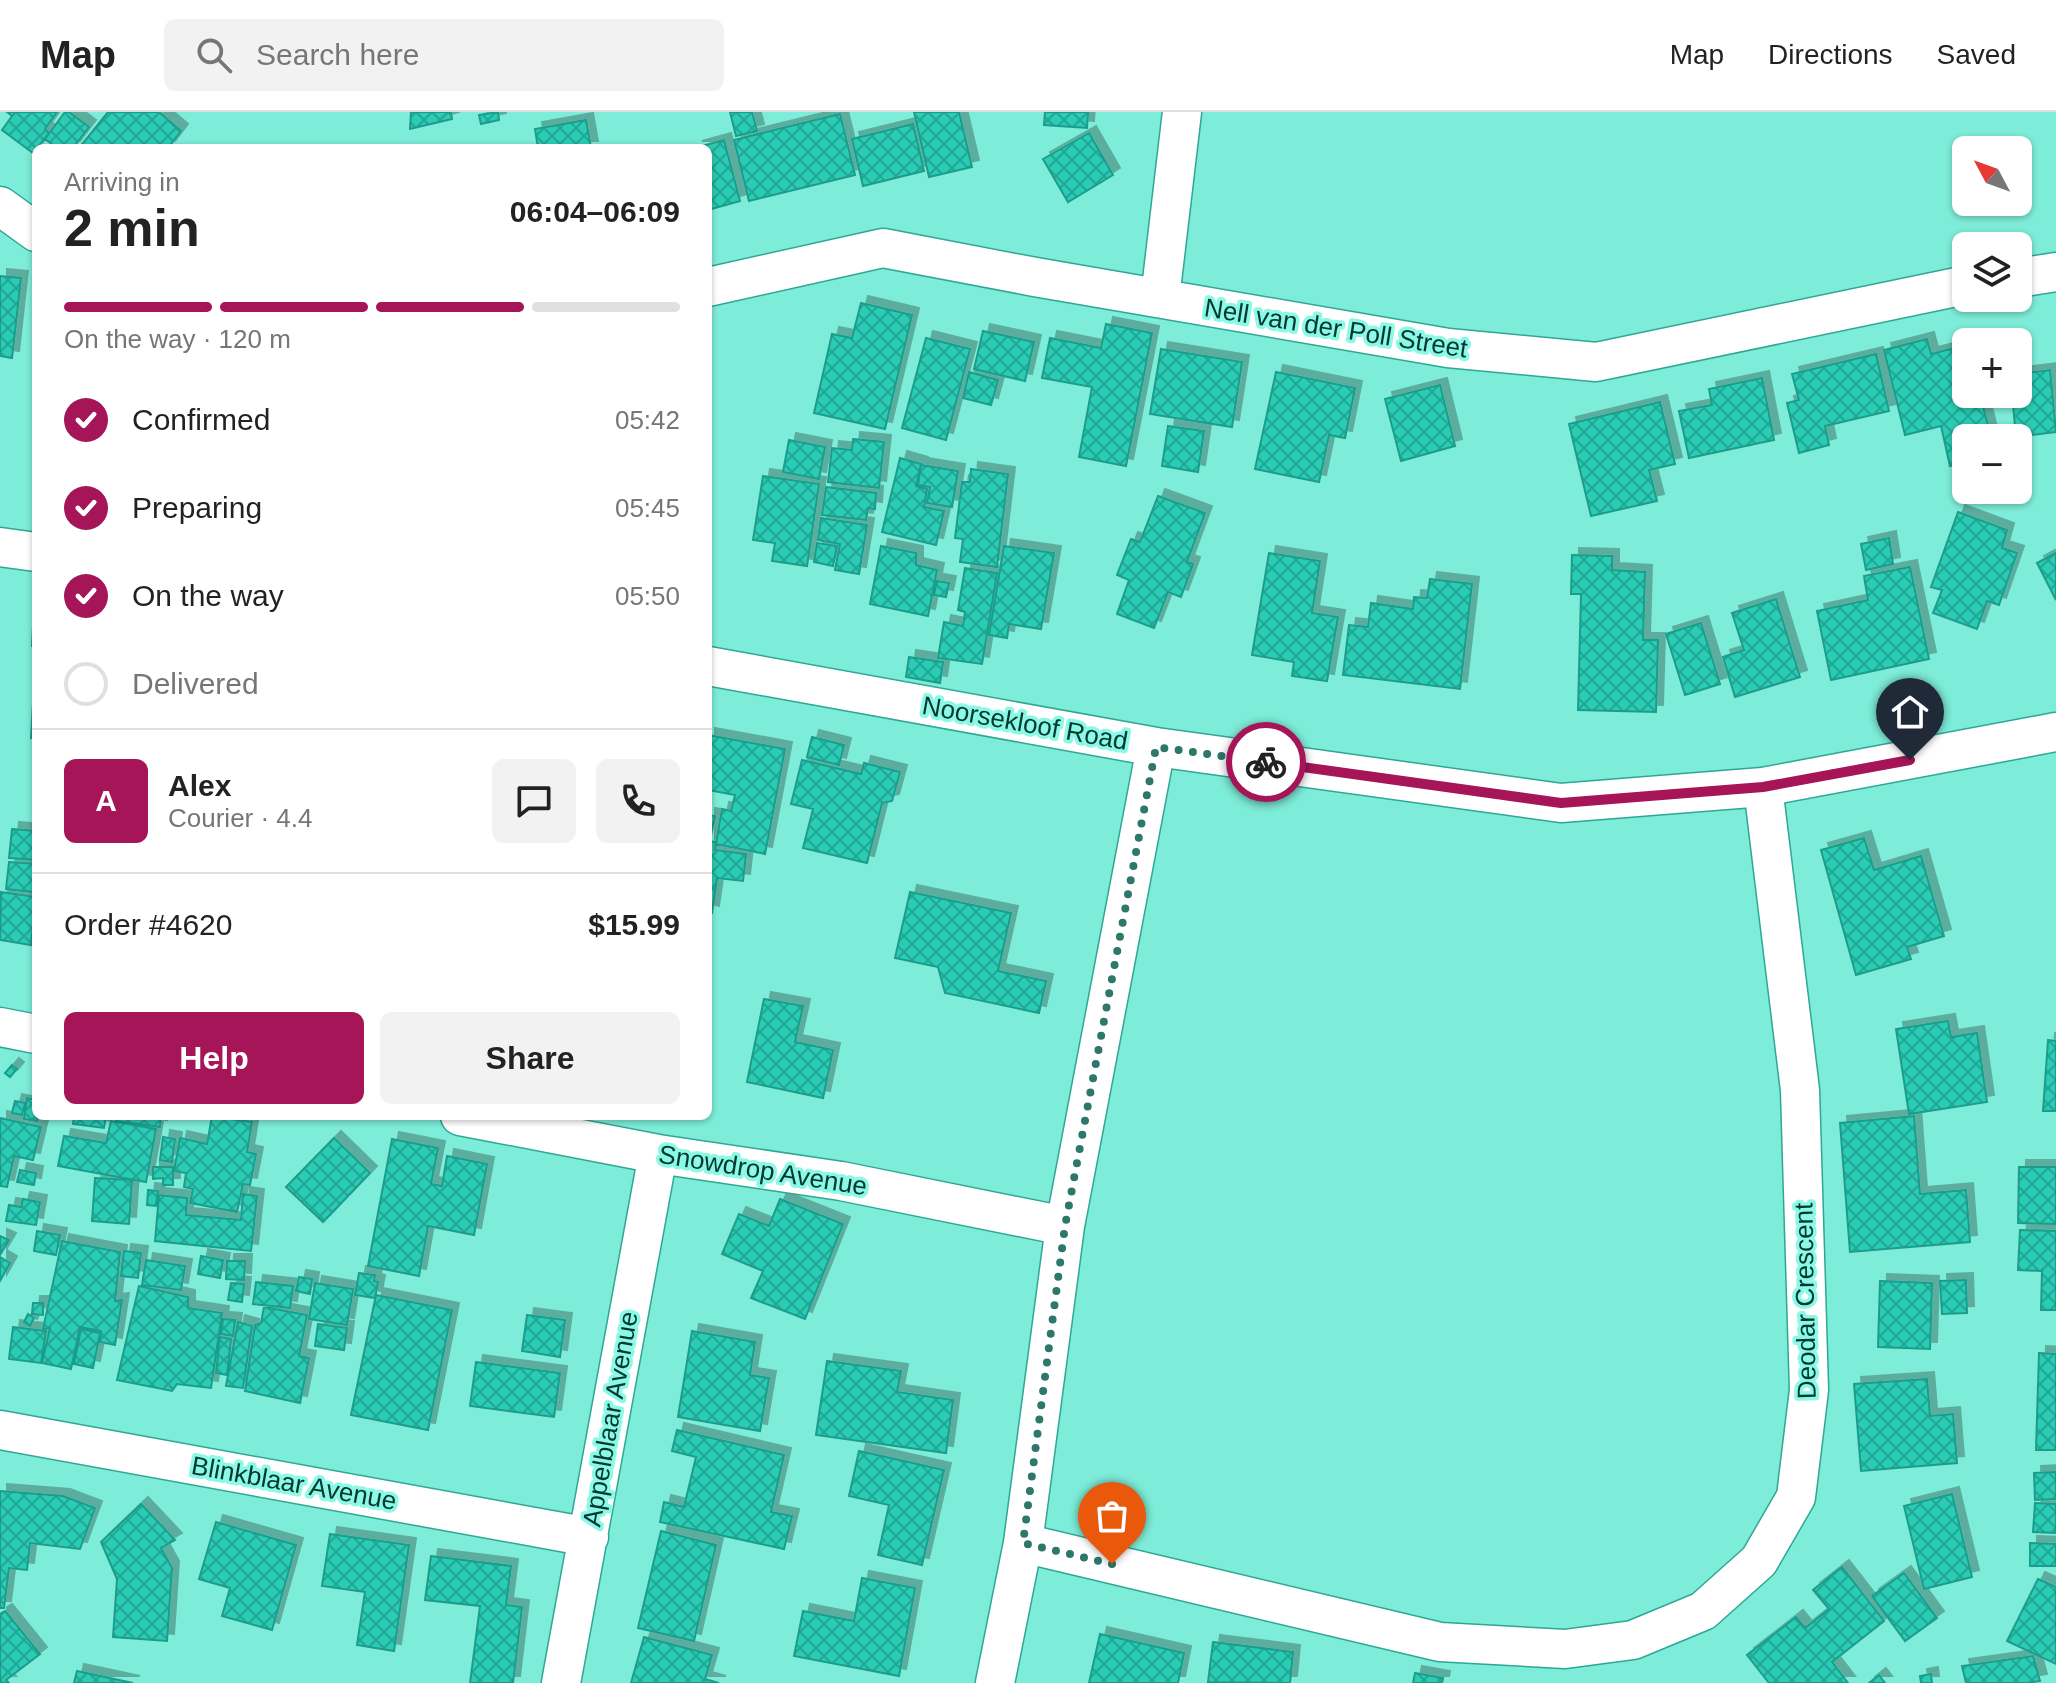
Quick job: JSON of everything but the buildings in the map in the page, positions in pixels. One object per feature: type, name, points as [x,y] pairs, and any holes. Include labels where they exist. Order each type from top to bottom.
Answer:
[{"type":"street","points":[[1160,298],[1182,112]]},
{"type":"street","points":[[0,206],[32,229]]},
{"type":"street","name":"Nell van der Poll Street","points":[[712,286],[883,248],[1448,348],[1596,362],[1952,288]]},
{"type":"street","points":[[2032,276],[2056,272]]},
{"type":"street","points":[[0,547],[32,551]]},
{"type":"street","name":"Noorsekloof Road","points":[[712,667],[1156,747],[1561,803],[1763,787],[2056,732]]},
{"type":"street","points":[[995,1683],[1023,1543],[1065,1226],[1156,747]]},
{"type":"street","name":"Deodar Crescent","points":[[1023,1543],[1440,1642],[1565,1649],[1633,1640],[1703,1611],[1759,1561],[1796,1497],[1809,1390],[1800,1090],[1763,787]]},
{"type":"street","points":[[0,1027],[32,1033]]},
{"type":"street","name":"Snowdrop Avenue","points":[[481,1120],[658,1154],[841,1181],[1065,1226]]},
{"type":"street","name":"Appelblaar Avenue","points":[[561,1683],[658,1154]]},
{"type":"street","name":"Blinkblaar Avenue","points":[[0,1430],[589,1537]]},
{"type":"way so far","points":[[1112,1564],[1023,1543],[1065,1226],[1156,747],[1266,762]]},
{"type":"route","points":[[1266,762],[1561,803],[1763,787],[1910,760]]}]
